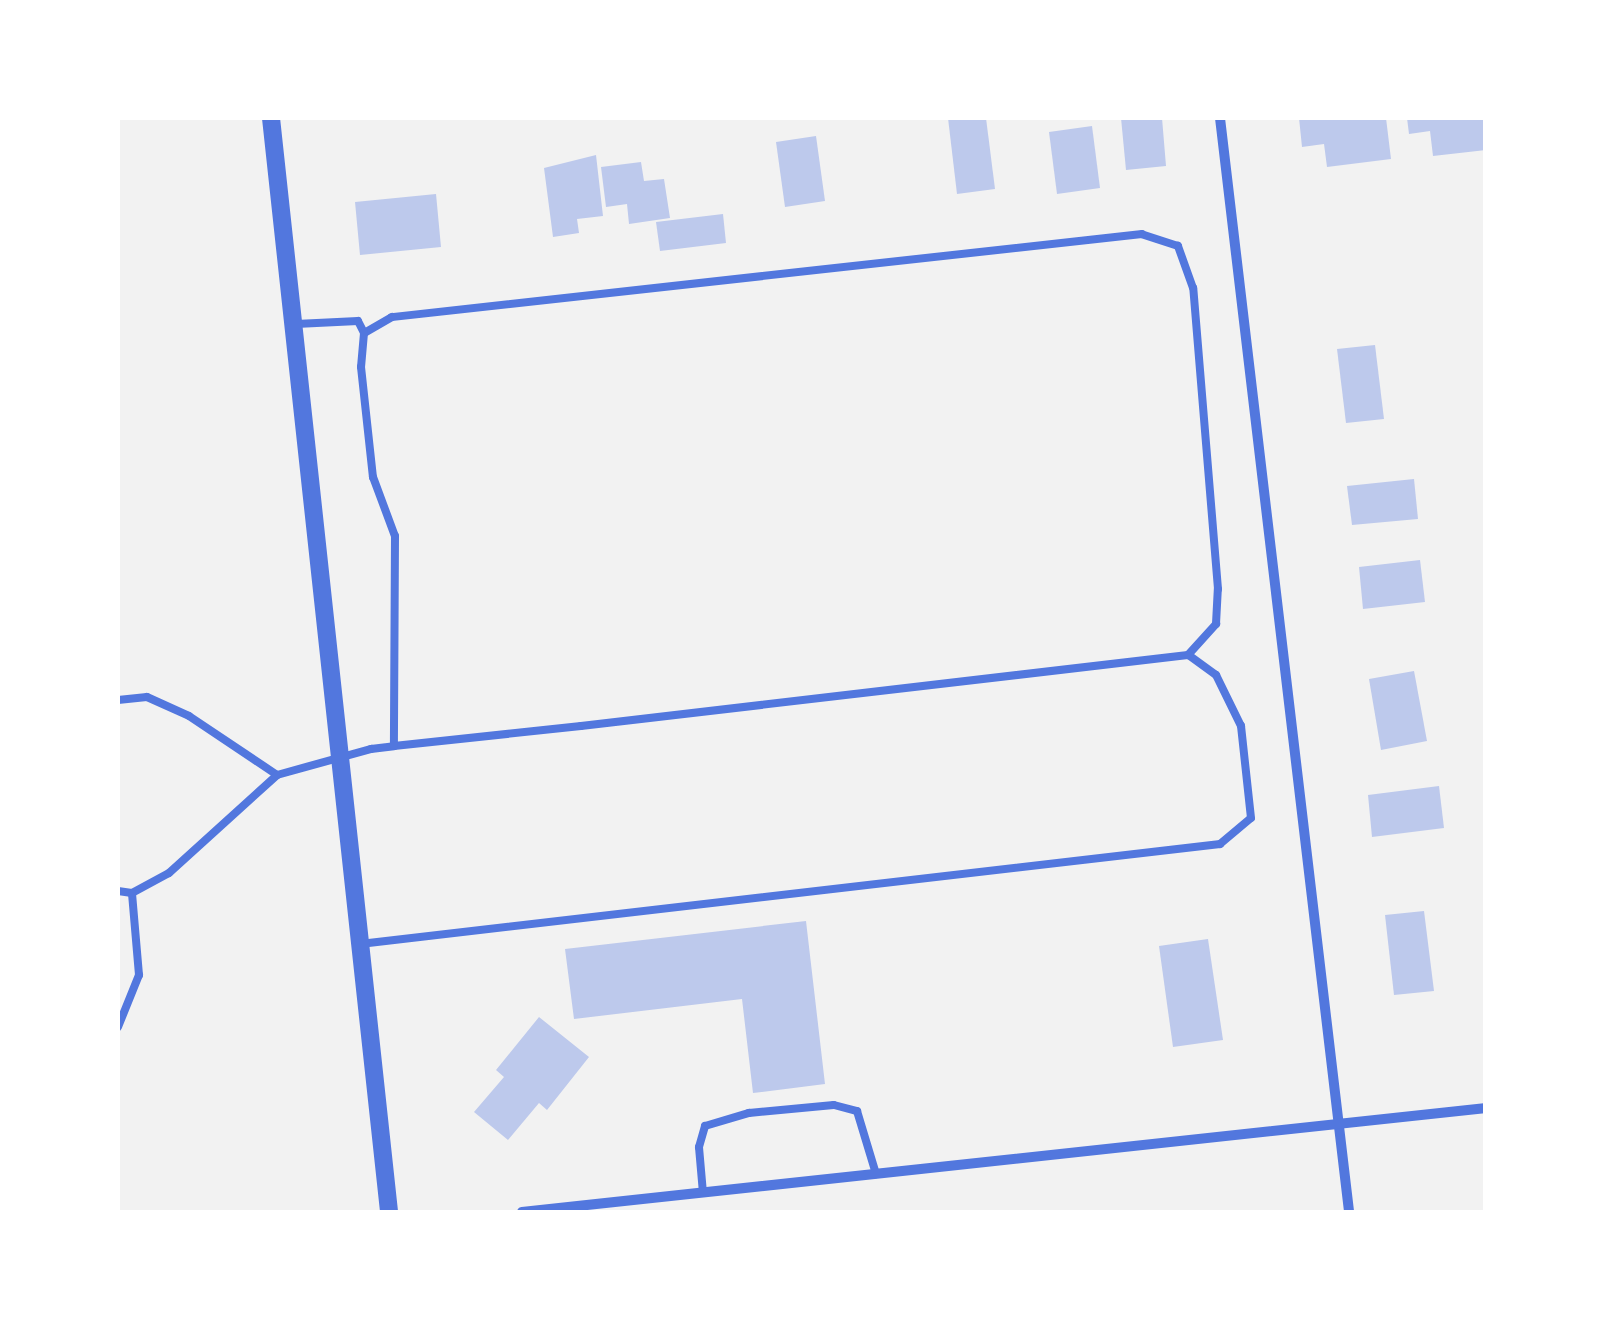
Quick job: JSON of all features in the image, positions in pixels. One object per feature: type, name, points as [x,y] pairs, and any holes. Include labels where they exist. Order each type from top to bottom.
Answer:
[{"type":"street","points":[[274,118],[389,1212]]},
{"type":"street","points":[[1220,118],[1349,1212]]},
{"type":"street","points":[[522,1212],[1486,1108]]},
{"type":"lane","points":[[118,891],[132,894],[169,873],[277,774],[394,746],[1188,655],[1216,624],[1218,589],[1193,288],[1178,246],[1142,234],[392,316],[364,332]]},
{"type":"lane","points":[[294,324],[358,320],[364,332],[361,367],[373,477],[395,536],[394,746]]},
{"type":"lane","points":[[360,944],[1220,844],[1251,818],[1241,726],[1216,676],[1188,655]]},
{"type":"lane","points":[[118,700],[147,697],[161,703],[277,774]]},
{"type":"lane","points":[[118,1027],[139,975],[132,894]]},
{"type":"lane","points":[[703,1193],[699,1147],[704,1126],[750,1113],[834,1105],[856,1111],[876,1174]]},
{"type":"building","points":[[948,118],[986,118],[995,189],[957,194]]},
{"type":"building","points":[[1121,118],[1162,118],[1166,166],[1126,170]]},
{"type":"building","points":[[1299,118],[1386,118],[1391,159],[1327,167],[1324,144],[1302,147]]},
{"type":"building","points":[[1407,118],[1486,118],[1486,150],[1433,156],[1430,131],[1409,134]]},
{"type":"building","points":[[1092,126],[1100,188],[1057,194],[1049,132]]},
{"type":"building","points":[[816,136],[825,201],[785,207],[776,142]]},
{"type":"building","points":[[596,155],[603,216],[577,219],[579,233],[553,237],[544,168]]},
{"type":"building","points":[[641,162],[644,181],[664,179],[670,218],[629,224],[627,204],[606,207],[601,167]]},
{"type":"building","points":[[436,194],[441,247],[360,255],[355,202]]},
{"type":"building","points":[[723,214],[726,243],[660,251],[656,222]]},
{"type":"building","points":[[1375,345],[1384,419],[1346,423],[1337,349]]},
{"type":"building","points":[[1414,479],[1418,519],[1352,525],[1347,486]]},
{"type":"building","points":[[1420,560],[1425,602],[1363,609],[1359,567]]},
{"type":"building","points":[[1414,671],[1427,741],[1381,750],[1369,679]]},
{"type":"building","points":[[1439,786],[1444,828],[1372,837],[1368,795]]},
{"type":"building","points":[[1424,911],[1434,991],[1394,995],[1385,915]]},
{"type":"building","points":[[806,921],[825,1084],[753,1093],[742,999],[574,1019],[565,949]]},
{"type":"building","points":[[1208,939],[1223,1040],[1173,1047],[1159,946]]},
{"type":"building","points":[[539,1017],[589,1057],[547,1110],[539,1103],[508,1140],[474,1112],[504,1077],[496,1070]]}]
